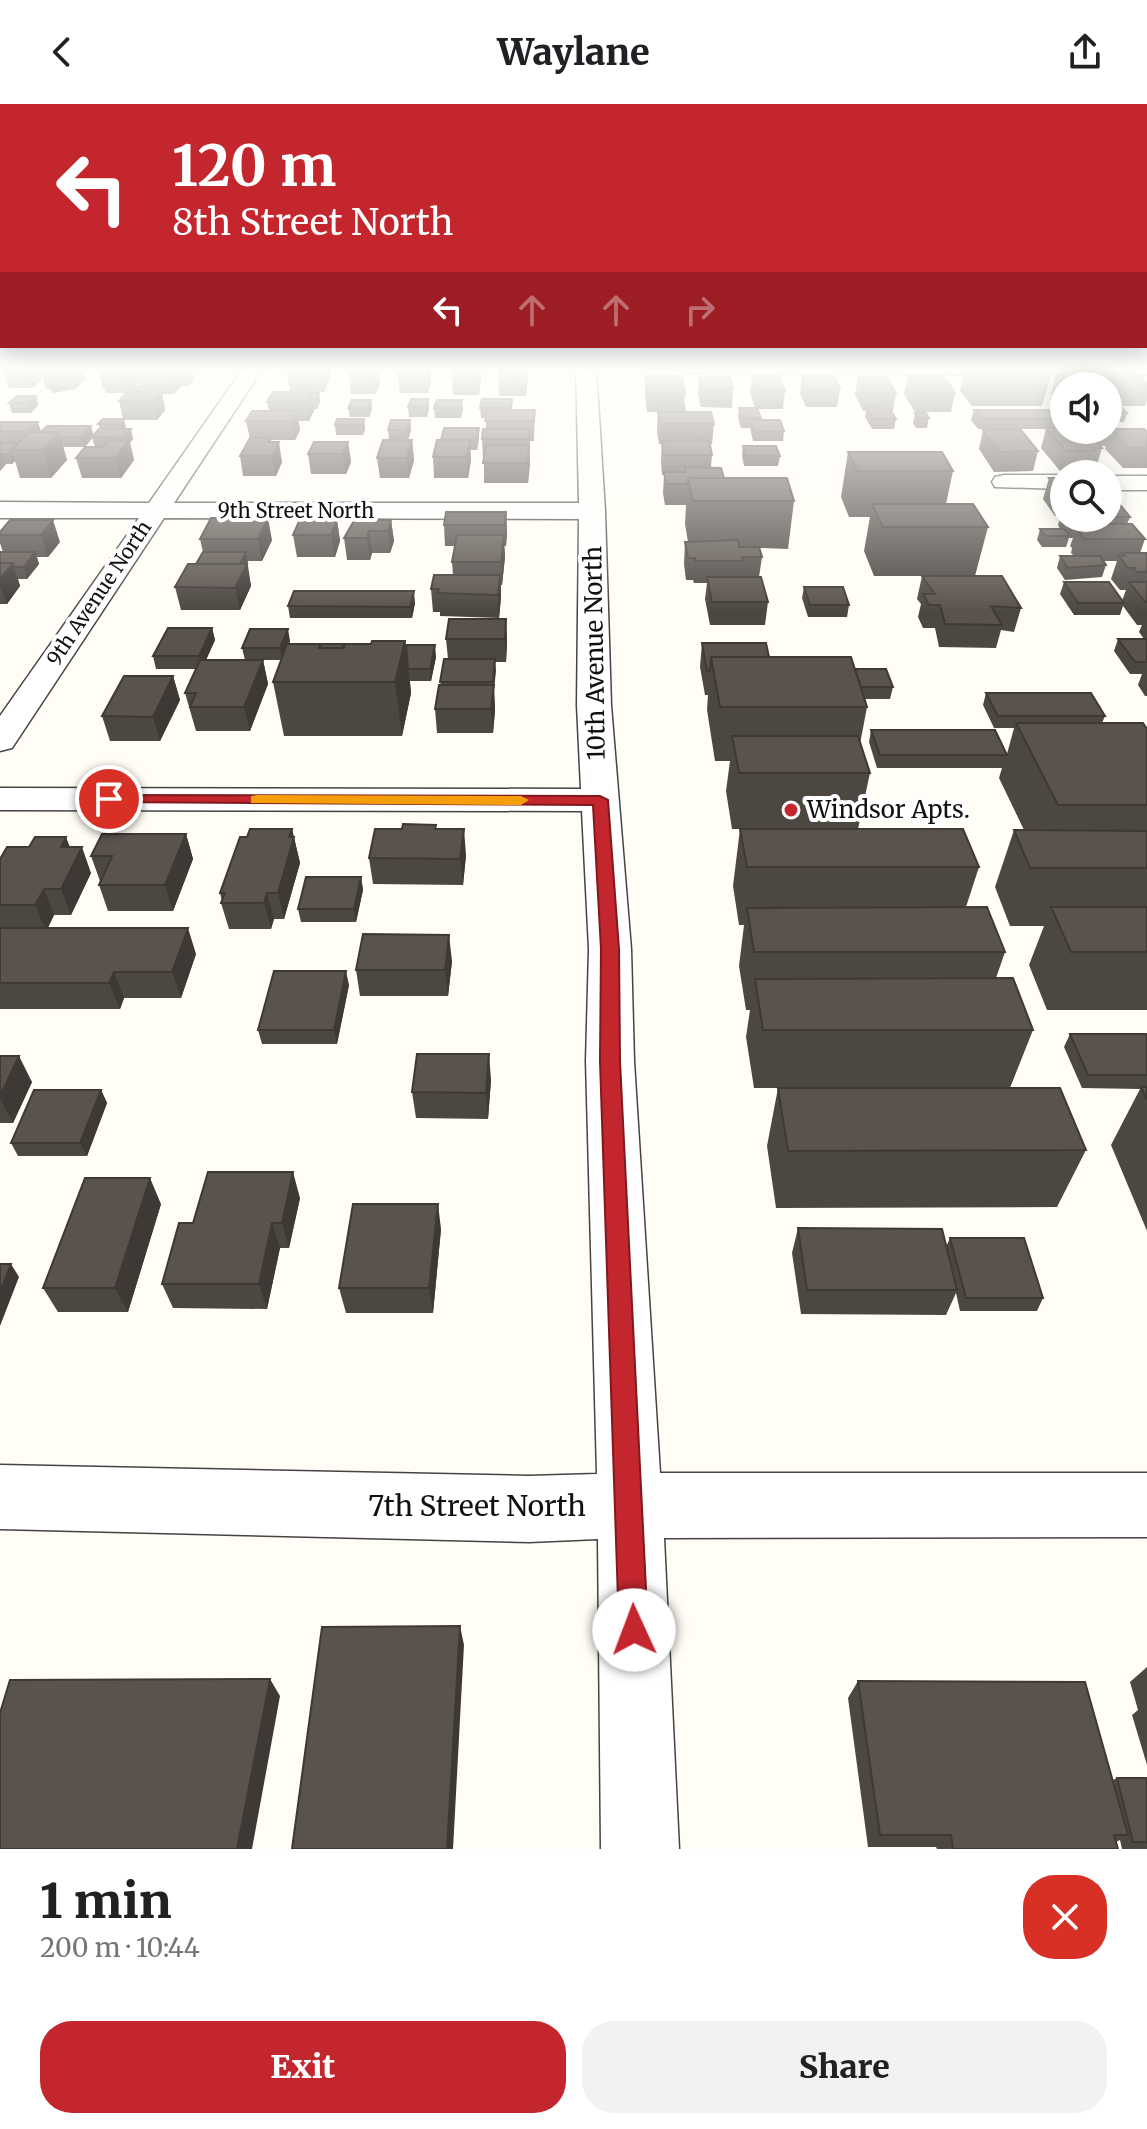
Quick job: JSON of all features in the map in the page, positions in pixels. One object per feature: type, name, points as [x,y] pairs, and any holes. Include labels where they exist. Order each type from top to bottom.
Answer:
[{"type":"street","name":"9th Avenue North","points":[[0,741],[197,448]]},
{"type":"street","name":"10th Avenue North","points":[[589,448],[594,705],[610,949],[610,1061],[630,1506],[640,1849]]},
{"type":"street","points":[[1004,482],[1050,482]]},
{"type":"street","points":[[1126,483],[1147,509]]},
{"type":"street","name":"9th Street North","points":[[0,510],[592,511]]},
{"type":"street","points":[[0,799],[600,800]]},
{"type":"street","name":"7th Street North","points":[[0,1497],[529,1509],[1147,1505]]},
{"type":"building","points":[[0,448],[14,448],[9,454],[0,457]]},
{"type":"building","points":[[13,448],[44,448],[43,450]]},
{"type":"building","points":[[84,448],[122,448],[115,458],[76,458]]},
{"type":"building","points":[[244,448],[276,448],[272,456],[240,456]]},
{"type":"building","points":[[311,448],[345,448],[343,454],[308,454]]},
{"type":"building","points":[[380,448],[410,448],[407,458],[377,458]]},
{"type":"building","points":[[435,448],[469,448],[467,457],[433,457]]},
{"type":"building","points":[[485,448],[529,448],[528,463],[483,463]]},
{"type":"building","points":[[663,448],[711,448],[712,455],[663,455]]},
{"type":"building","points":[[743,448],[777,448],[780,456],[745,456]]},
{"type":"building","points":[[996,448],[1036,448],[1038,451],[999,452]]},
{"type":"building","points":[[1064,448],[1092,448],[1095,451],[1066,451]]},
{"type":"building","points":[[848,452],[942,452],[953,471],[857,471]]},
{"type":"building","points":[[685,467],[721,468],[724,478],[688,478],[688,484],[666,484],[664,472],[686,472]]},
{"type":"building","points":[[688,478],[787,478],[794,501],[693,501]]},
{"type":"building","points":[[872,504],[973,504],[988,527],[883,527]]},
{"type":"building","points":[[446,512],[506,512],[505,525],[444,525]]},
{"type":"building","points":[[211,518],[268,518],[258,539],[200,539]]},
{"type":"building","points":[[300,519],[337,520],[331,535],[293,535]]},
{"type":"building","points":[[355,519],[391,520],[388,531],[369,531],[367,538],[344,538]]},
{"type":"building","points":[[10,520],[53,520],[41,535],[0,535]]},
{"type":"building","points":[[1122,524],[1132,524],[1145,539],[1084,539],[1079,532],[1122,532]]},
{"type":"building","points":[[1040,529],[1067,532],[1070,536],[1045,536]]},
{"type":"building","points":[[457,535],[504,535],[501,562],[452,562]]},
{"type":"building","points":[[738,540],[739,547],[759,547],[762,557],[742,557],[743,561],[695,561],[695,558],[688,558],[685,542]]},
{"type":"building","points":[[0,552],[35,552],[24,567],[14,567],[13,563],[0,563]]},
{"type":"building","points":[[203,552],[246,552],[240,564],[196,564]]},
{"type":"building","points":[[1122,553],[1147,553],[1147,572],[1128,568],[1119,556],[1125,556]]},
{"type":"building","points":[[1060,556],[1100,556],[1106,565],[1068,568]]},
{"type":"building","points":[[0,563],[13,563],[0,579]]},
{"type":"building","points":[[188,564],[247,564],[235,588],[175,587]]},
{"type":"building","points":[[434,575],[500,575],[498,595],[438,593],[439,589],[431,589]]},
{"type":"building","points":[[922,576],[1002,576],[1021,608],[991,606],[1002,625],[945,624],[940,605],[929,605],[923,594],[935,594]]},
{"type":"building","points":[[707,577],[761,577],[768,602],[712,602]]},
{"type":"building","points":[[1064,582],[1109,582],[1124,603],[1078,603]]},
{"type":"building","points":[[1129,582],[1147,582],[1147,602],[1145,602]]},
{"type":"building","points":[[804,587],[843,587],[849,605],[810,605]]},
{"type":"building","points":[[294,591],[414,591],[410,607],[288,606]]},
{"type":"building","points":[[449,619],[506,619],[505,639],[446,639]]},
{"type":"building","points":[[168,628],[212,628],[199,656],[153,656]]},
{"type":"building","points":[[250,629],[288,629],[280,648],[242,648]]},
{"type":"building","points":[[1118,639],[1147,639],[1147,662],[1135,662]]},
{"type":"building","points":[[372,641],[405,641],[395,682],[273,682],[287,644],[344,648],[345,644],[371,644]]},
{"type":"building","points":[[702,643],[766,643],[769,657],[711,657],[710,671],[707,671]]},
{"type":"building","points":[[320,644],[344,644],[342,648],[321,648]]},
{"type":"building","points":[[406,645],[435,645],[430,669],[408,669]]},
{"type":"building","points":[[711,657],[851,657],[867,707],[720,707]]},
{"type":"building","points":[[444,659],[495,659],[493,682],[440,682]]},
{"type":"building","points":[[200,660],[263,660],[244,707],[190,707],[196,693],[185,693]]},
{"type":"building","points":[[855,669],[886,669],[893,687],[861,687]]},
{"type":"building","points":[[124,676],[173,676],[153,717],[102,716]]},
{"type":"building","points":[[439,685],[494,685],[491,709],[435,709]]},
{"type":"building","points":[[986,693],[1091,693],[1105,716],[998,716]]},
{"type":"building","points":[[1016,723],[1143,723],[1147,729],[1147,805],[1058,805]]},
{"type":"building","points":[[871,730],[995,730],[1007,755],[880,755]]},
{"type":"building","points":[[732,736],[858,736],[870,773],[739,773]]},
{"type":"building","points":[[403,824],[464,829],[460,859],[369,858],[375,829],[402,829]]},
{"type":"building","points":[[250,829],[292,829],[289,837],[294,837],[278,893],[267,893],[264,903],[221,903],[225,893],[220,893],[240,837],[247,837]]},
{"type":"building","points":[[740,829],[963,829],[979,867],[747,867]]},
{"type":"building","points":[[1014,830],[1147,831],[1147,868],[1030,868]]},
{"type":"building","points":[[102,834],[186,834],[165,885],[99,885],[112,856],[91,856]]},
{"type":"building","points":[[35,837],[66,837],[61,847],[82,847],[61,889],[44,889],[35,905],[0,905],[0,859],[7,847],[29,847]]},
{"type":"building","points":[[306,877],[361,877],[354,909],[298,909]]},
{"type":"building","points":[[987,907],[1005,952],[754,952],[747,908]]},
{"type":"building","points":[[1051,907],[1147,907],[1147,952],[1071,952]]},
{"type":"building","points":[[0,928],[188,928],[172,972],[114,972],[109,983],[0,983]]},
{"type":"building","points":[[363,934],[449,935],[445,970],[356,970]]},
{"type":"building","points":[[274,971],[346,971],[334,1030],[258,1030]]},
{"type":"building","points":[[1013,978],[1033,1030],[763,1030],[755,979]]},
{"type":"building","points":[[1070,1034],[1147,1034],[1147,1075],[1088,1075]]},
{"type":"building","points":[[417,1054],[489,1054],[486,1093],[412,1092]]},
{"type":"building","points":[[0,1056],[19,1056],[0,1096]]},
{"type":"building","points":[[778,1088],[1060,1088],[1086,1150],[788,1151]]},
{"type":"building","points":[[34,1090],[101,1090],[80,1143],[11,1143]]},
{"type":"building","points":[[208,1172],[293,1172],[282,1223],[272,1223],[259,1284],[162,1284],[179,1223],[193,1223]]},
{"type":"building","points":[[85,1178],[150,1178],[115,1288],[43,1288]]},
{"type":"building","points":[[353,1204],[438,1204],[429,1288],[339,1288]]},
{"type":"building","points":[[798,1228],[942,1229],[957,1290],[807,1290]]},
{"type":"building","points":[[950,1238],[1024,1238],[1043,1298],[966,1298]]},
{"type":"building","points":[[0,1264],[11,1264],[0,1292]]},
{"type":"building","points":[[460,1626],[447,1849],[292,1849],[322,1627]]},
{"type":"building","points":[[270,1679],[237,1849],[0,1849],[0,1713],[10,1680]]},
{"type":"building","points":[[858,1681],[1085,1682],[1128,1835],[1114,1835],[1118,1849],[953,1849],[951,1835],[880,1835]]},
{"type":"building","points":[[1117,1778],[1147,1778],[1147,1842],[1133,1842]]},
{"type":"slow traffic","points":[[257,800],[521,800]]},
{"type":"place","name":"Windsor Apts.","points":[[791,810]]},
{"type":"route","points":[[109,799],[600,800],[610,949],[610,1061],[634,1630]]}]
